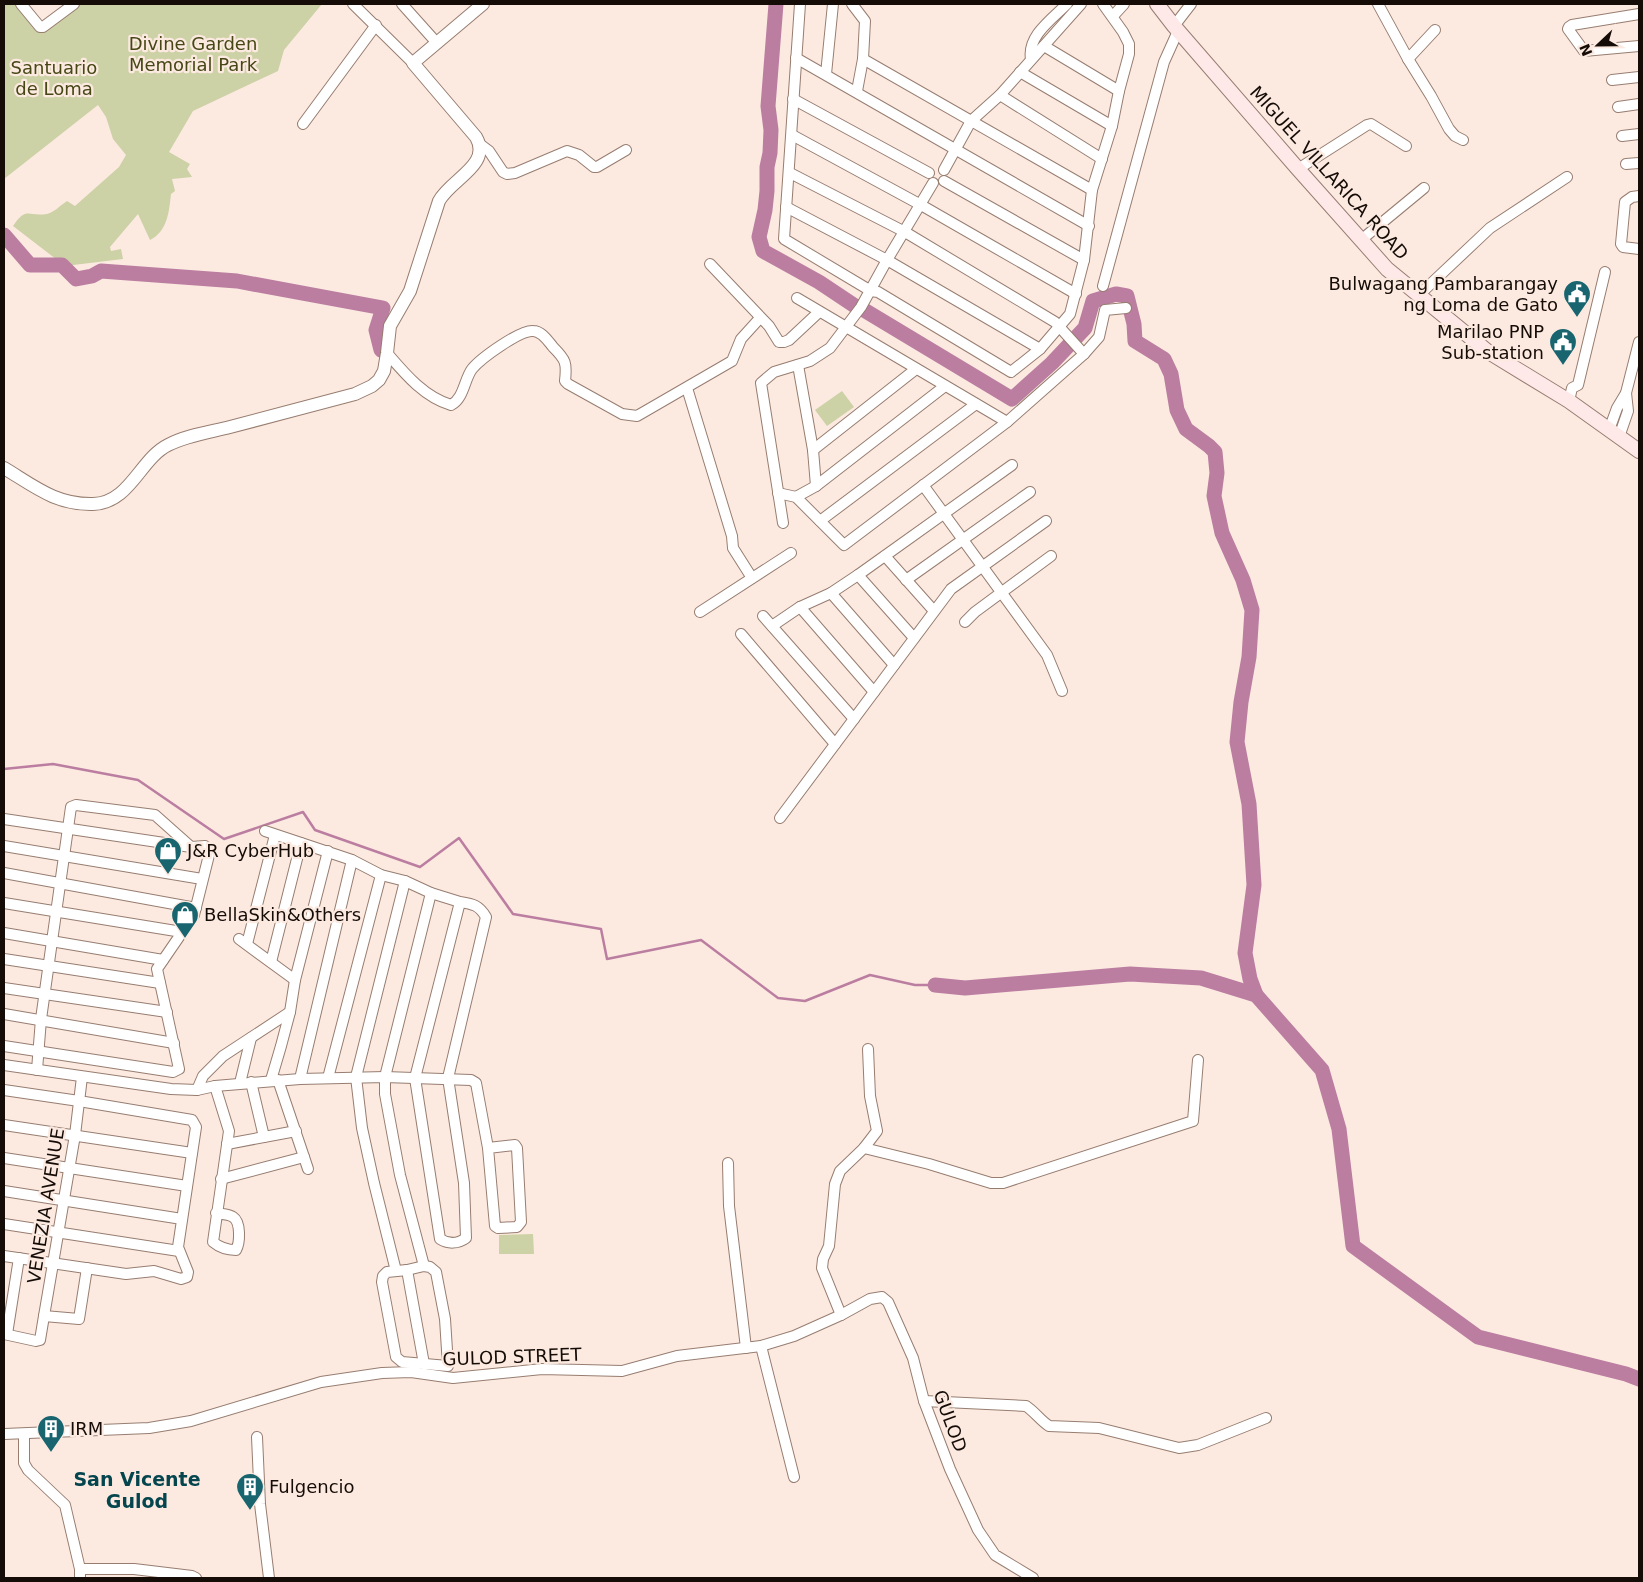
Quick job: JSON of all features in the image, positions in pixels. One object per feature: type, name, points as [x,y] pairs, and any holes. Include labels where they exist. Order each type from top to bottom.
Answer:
[{"type":"main road","name":"MIGUEL VILLARICA ROAD","points":[[1157,4],[1176,29],[1387,269],[1487,351],[1569,401],[1639,450]]},
{"type":"street","points":[[21,4],[38,25],[43,27],[68,5]]},
{"type":"street","points":[[353,4],[413,63],[488,151],[503,172],[507,174],[567,151],[579,155],[594,167],[598,167],[626,150]]},
{"type":"street","points":[[402,4],[436,42]]},
{"type":"street","points":[[413,63],[483,4]]},
{"type":"street","points":[[800,4],[790,173],[784,239],[870,291],[878,292],[1011,372],[1040,349],[1060,327],[1070,314],[1076,294],[1084,260],[1092,190],[1112,126],[1129,54],[1129,44],[1113,16],[1103,4]]},
{"type":"street","points":[[826,74],[833,4]]},
{"type":"street","points":[[852,4],[865,21],[857,92]]},
{"type":"street","points":[[1031,59],[1032,45],[1036,36],[1066,4]]},
{"type":"street","points":[[944,170],[936,167],[929,173],[929,179],[933,183],[939,184],[944,181],[946,176],[944,170],[971,121],[1000,95],[1081,4]]},
{"type":"street","points":[[1113,16],[1124,4]]},
{"type":"street","points":[[1103,286],[1164,62],[1176,29],[1191,4]]},
{"type":"street","points":[[1378,4],[1449,129],[1455,136],[1463,140]]},
{"type":"street","points":[[1639,14],[1572,25],[1568,29],[1584,52],[1639,46]]},
{"type":"street","points":[[303,124],[376,25]]},
{"type":"street","points":[[1408,59],[1435,30]]},
{"type":"street","points":[[1044,46],[1119,91]]},
{"type":"street","points":[[796,58],[1089,226]]},
{"type":"street","points":[[862,59],[1092,190]]},
{"type":"street","points":[[1020,72],[1112,126]]},
{"type":"street","points":[[1612,80],[1639,77]]},
{"type":"street","points":[[1000,95],[1102,159]]},
{"type":"street","points":[[793,99],[929,173]]},
{"type":"street","points":[[1618,107],[1639,104]]},
{"type":"street","points":[[1298,168],[1371,124],[1406,146]]},
{"type":"street","points":[[1622,136],[1639,134]]},
{"type":"street","points":[[792,135],[921,205],[1076,294]]},
{"type":"street","points":[[4,468],[44,494],[61,501],[95,504],[118,496],[158,451],[173,443],[364,391],[379,380],[384,371],[388,353],[390,326],[412,284],[439,201],[444,193],[477,162],[480,156],[481,145]]},
{"type":"street","points":[[1626,164],[1639,163]]},
{"type":"street","points":[[790,173],[905,232],[1055,322],[1084,354]]},
{"type":"street","points":[[1419,295],[1490,228],[1567,177]]},
{"type":"street","points":[[944,181],[1084,260]]},
{"type":"street","points":[[783,523],[761,382],[774,372],[810,361],[830,348],[861,307],[933,183]]},
{"type":"street","points":[[1361,240],[1424,188]]},
{"type":"street","points":[[1639,196],[1632,197],[1625,202],[1621,244],[1623,247],[1639,249]]},
{"type":"street","points":[[786,207],[887,260],[1040,349]]},
{"type":"street","points":[[710,264],[769,326],[779,342],[789,340],[819,312]]},
{"type":"street","points":[[1569,401],[1572,388],[1578,385],[1605,272]]},
{"type":"street","points":[[797,298],[1007,422]]},
{"type":"street","points":[[778,493],[796,497],[844,545],[1007,422],[1084,354],[1099,337],[1105,310],[1126,308]]},
{"type":"street","points":[[388,353],[406,375],[426,392],[451,405],[461,395],[468,376],[479,361],[524,332],[535,330],[543,335],[563,358],[566,365],[564,381],[622,414],[638,416],[732,361],[741,339],[760,318]]},
{"type":"street","points":[[1614,433],[1617,408],[1626,393],[1639,342]]},
{"type":"street","points":[[798,365],[813,450],[816,486]]},
{"type":"street","points":[[813,450],[916,369]]},
{"type":"street","points":[[796,497],[816,486],[945,386]]},
{"type":"street","points":[[687,388],[734,548],[752,578]]},
{"type":"street","points":[[820,521],[976,404]]},
{"type":"street","points":[[772,626],[800,607],[831,593],[858,575],[1012,464]]},
{"type":"street","points":[[923,485],[1047,655],[1062,691]]},
{"type":"street","points":[[906,580],[1030,492]]},
{"type":"street","points":[[780,818],[951,589],[1046,521]]},
{"type":"street","points":[[700,612],[791,553]]},
{"type":"street","points":[[885,556],[934,611]]},
{"type":"street","points":[[965,622],[974,612],[1052,556]]},
{"type":"street","points":[[858,575],[914,638]]},
{"type":"street","points":[[831,593],[894,665]]},
{"type":"street","points":[[800,607],[874,692]]},
{"type":"street","points":[[763,616],[854,719]]},
{"type":"street","points":[[741,634],[835,744]]},
{"type":"street","points":[[37,1070],[44,994],[71,807],[76,805],[156,815],[191,847]]},
{"type":"street","points":[[4,818],[191,847],[205,846],[209,849],[194,915],[157,969],[179,1069],[173,1072],[4,1046]]},
{"type":"street","points":[[265,831],[352,860],[381,875],[405,881],[431,893],[460,902],[475,904],[486,917],[448,1078],[464,1183],[466,1238],[458,1242],[445,1243],[440,1239],[415,1078],[460,902]]},
{"type":"street","points":[[275,835],[243,941],[295,980]]},
{"type":"street","points":[[271,962],[301,843]]},
{"type":"street","points":[[4,846],[202,879]]},
{"type":"street","points":[[308,1169],[296,1131],[274,1080],[290,1012],[295,980],[328,852]]},
{"type":"street","points":[[300,1079],[352,860]]},
{"type":"street","points":[[4,873],[196,908]]},
{"type":"street","points":[[328,1078],[381,875]]},
{"type":"street","points":[[396,1271],[362,1128],[356,1077],[405,881]]},
{"type":"street","points":[[424,1266],[400,1175],[385,1094],[385,1077],[431,893]]},
{"type":"street","points":[[4,903],[182,932]]},
{"type":"street","points":[[4,933],[163,960]]},
{"type":"street","points":[[4,959],[160,984]]},
{"type":"street","points":[[4,988],[167,1012]]},
{"type":"street","points":[[197,1090],[204,1076],[223,1056],[290,1012]]},
{"type":"street","points":[[4,1014],[174,1043]]},
{"type":"street","points":[[240,1083],[251,1038]]},
{"type":"street","points":[[841,1315],[822,1268],[823,1259],[830,1246],[835,1184],[840,1171],[864,1148],[876,1131],[870,1096],[868,1049]]},
{"type":"street","points":[[864,1148],[929,1164],[991,1183],[1003,1183],[1193,1121],[1198,1060]]},
{"type":"street","points":[[4,1065],[171,1089],[197,1090],[240,1083],[300,1079],[385,1077],[471,1080],[476,1083],[488,1148],[495,1226],[498,1228],[517,1227],[521,1222],[518,1148],[515,1145],[488,1148]]},
{"type":"street","name":"VENEZIA AVENUE","points":[[5,1334],[36,1341],[40,1340],[75,1135],[82,1077]]},
{"type":"street","points":[[251,1082],[264,1137]]},
{"type":"street","points":[[215,1086],[228,1131],[216,1213]]},
{"type":"street","points":[[4,1090],[192,1120],[196,1128],[178,1247],[188,1272],[187,1277],[181,1279],[154,1271],[126,1274],[4,1256]]},
{"type":"street","points":[[4,1125],[192,1153]]},
{"type":"street","points":[[226,1144],[296,1131]]},
{"type":"street","points":[[221,1179],[304,1157]]},
{"type":"street","points":[[4,1158],[187,1186]]},
{"type":"street","points":[[728,1163],[729,1206],[746,1348]]},
{"type":"street","points":[[4,1191],[182,1219]]},
{"type":"street","points":[[4,1224],[179,1251]]},
{"type":"street","points":[[5,1334],[19,1258]]},
{"type":"street","points":[[424,1266],[430,1267],[436,1272],[445,1319],[448,1366],[402,1362],[396,1357],[382,1282],[383,1276],[387,1272],[424,1266]]},
{"type":"street","points":[[44,1316],[79,1319],[87,1268]]},
{"type":"street","points":[[407,1270],[424,1364]]},
{"type":"street","name":"GULOD","points":[[841,1315],[870,1299],[882,1297],[888,1302],[913,1358],[924,1401],[950,1469],[978,1530],[995,1555],[1033,1578]]},
{"type":"street","name":"GULOD STREET","points":[[4,1434],[149,1428],[183,1422],[320,1382],[382,1372],[411,1372],[453,1378],[542,1369],[622,1371],[677,1356],[761,1346],[794,1336],[841,1315]]},
{"type":"street","points":[[761,1346],[794,1477]]},
{"type":"street","points":[[924,1401],[1026,1406],[1034,1411],[1042,1422],[1049,1426],[1099,1428],[1179,1448],[1198,1445],[1266,1418]]},
{"type":"street","points":[[24,1434],[24,1463],[28,1470],[65,1505],[80,1573],[134,1569],[196,1578]]},
{"type":"street","points":[[258,1437],[260,1504],[269,1578]]},
{"type":"green space","name":"Divine Garden Memorial Park","points":[[5,4],[16,4],[39,32],[76,4],[322,4],[284,50],[278,71],[193,111],[169,152],[190,164],[187,169],[192,177],[172,179],[175,191],[171,194],[168,214],[161,231],[150,240],[138,214],[110,247],[111,251],[121,249],[123,259],[65,266],[13,226],[25,214],[40,215],[49,213],[67,201],[75,206],[119,167],[126,155],[113,139],[106,117],[98,105],[4,179]]},
{"type":"green space","points":[[842,391],[854,407],[827,426],[815,410]]},
{"type":"green space","points":[[533,1234],[534,1254],[499,1254],[499,1235]]},
{"type":"waterway","points":[[776,4],[768,106],[771,130],[770,153],[767,167],[765,210],[759,237],[763,251],[819,282],[855,306]]},
{"type":"waterway","points":[[4,235],[30,265],[62,265],[76,279],[92,276],[101,271],[237,281],[383,308],[376,330],[381,350]]},
{"type":"waterway","points":[[864,310],[1012,399],[1052,363],[1085,328],[1093,301],[1116,294],[1127,296],[1134,324],[1135,341],[1164,359],[1171,374],[1177,410],[1186,429],[1215,452],[1217,473],[1214,496],[1222,533],[1243,580],[1252,610],[1249,657],[1241,702],[1237,742],[1249,804],[1254,885],[1245,953],[1250,979],[1256,995]]},
{"type":"waterway","points":[[4,769],[53,764],[138,780],[224,839],[303,812],[315,830],[420,867],[459,838],[513,914],[601,929],[607,959],[701,940],[778,998],[805,1001],[870,975],[915,985],[935,985]]},
{"type":"waterway","points":[[935,985],[965,988],[1130,974],[1201,978],[1256,995],[1322,1070],[1339,1129],[1353,1246],[1478,1337],[1626,1374],[1639,1379]]},
{"type":"place","name":"Bulwagang Pambarangay ng Loma de Gato","points":[[1577,318]]},
{"type":"place","name":"Marilao PNP Sub-station","points":[[1563,366]]},
{"type":"place","name":"J&R CyberHub","points":[[168,875]]},
{"type":"place","name":"BellaSkin&Others","points":[[185,939]]},
{"type":"place","name":"IRM","points":[[51,1453]]},
{"type":"place","name":"Fulgencio","points":[[250,1511]]},
{"type":"district","name":"San Vicente Gulod","points":[[137,1490]]},
{"type":"park label","name":"Santuario de Loma","points":[[54,78]]}]
